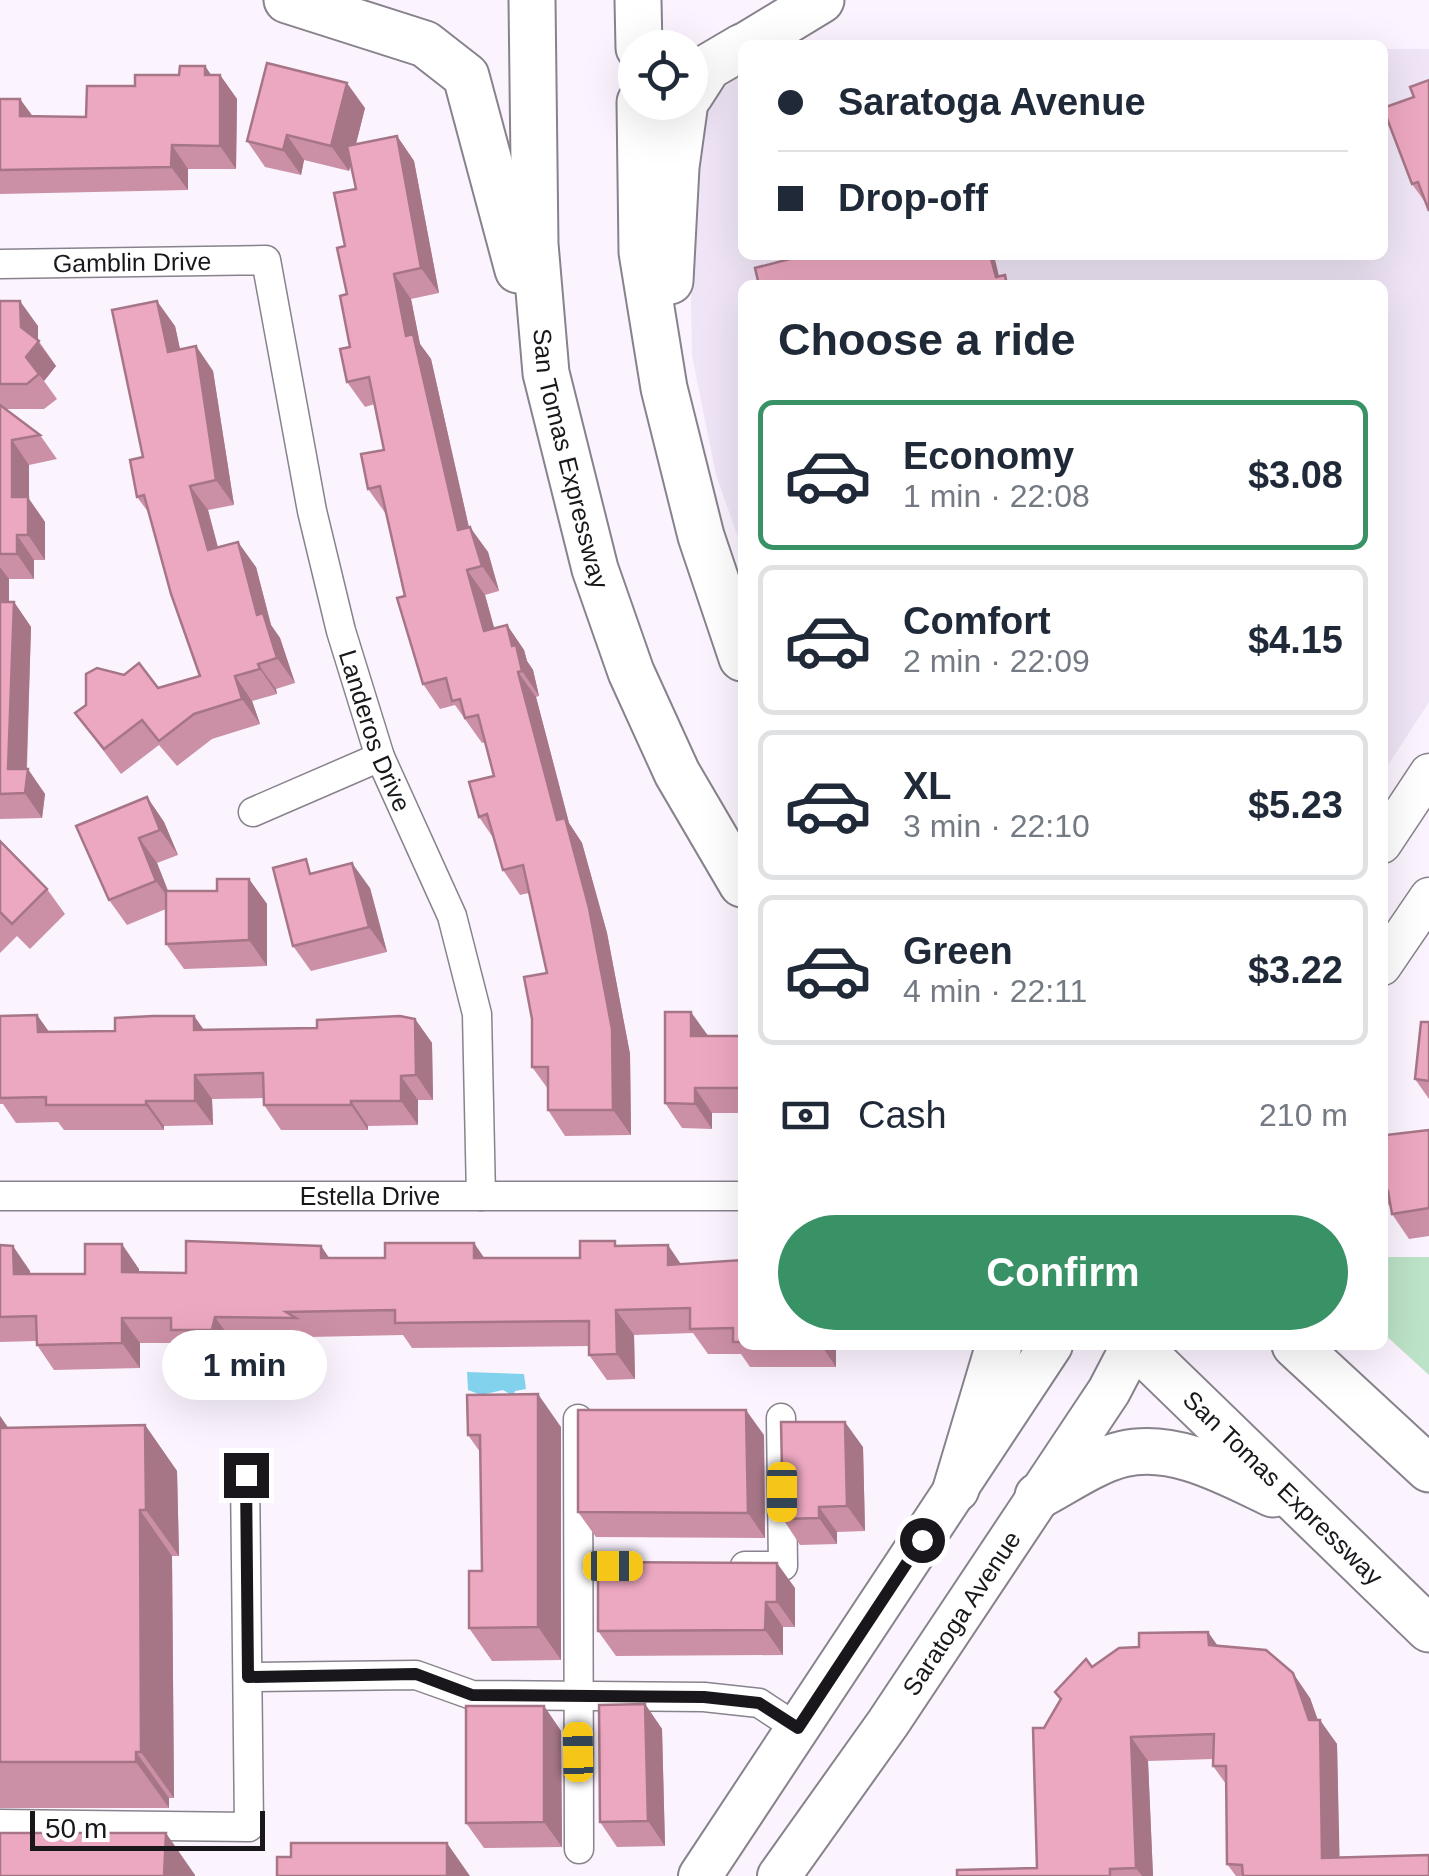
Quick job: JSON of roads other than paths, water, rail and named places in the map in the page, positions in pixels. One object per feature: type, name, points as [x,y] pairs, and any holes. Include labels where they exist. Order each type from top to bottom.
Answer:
[{"type":"highway","points":[[287,0],[425,44],[466,76],[546,373]]},
{"type":"highway","name":"San Tomas Expressway","points":[[532,0],[535,244],[546,373],[595,570],[630,672],[677,773],[738,877]]},
{"type":"highway","points":[[638,0],[639,30]]},
{"type":"highway","points":[[755,40],[820,0]]},
{"type":"highway","points":[[708,67],[738,50]]},
{"type":"highway","points":[[640,120],[642,252],[664,388],[701,536],[738,646]]},
{"type":"highway","points":[[664,388],[676,167],[683,120]]},
{"type":"highway","points":[[956,1490],[998,1350]]},
{"type":"highway","name":"San Tomas Expressway","points":[[1139,1350],[1429,1629]]},
{"type":"highway","points":[[1301,1350],[1429,1469]]},
{"type":"highway","points":[[1342,1350],[1351,1362],[1367,1410]]},
{"type":"highway","points":[[1038,1496],[1123,1454],[1172,1454],[1203,1462],[1282,1498],[1344,1546]]},
{"type":"main road","points":[[1388,835],[1429,773]]},
{"type":"main road","points":[[1388,957],[1429,897]]},
{"type":"main road","points":[[700,1876],[1048,1350]]},
{"type":"main road","name":"Saratoga Avenue","points":[[779,1876],[888,1723],[1109,1391],[1131,1350]]},
{"type":"street","name":"Gamblin Drive","points":[[0,264],[266,260]]},
{"type":"street","name":"Landeros Drive","points":[[266,260],[312,511],[341,631],[380,756],[452,916],[477,1014],[481,1196]]},
{"type":"street","points":[[253,812],[380,756]]},
{"type":"street","name":"Estella Drive","points":[[0,1196],[738,1196]]},
{"type":"street","points":[[708,1566],[782,1566],[781,1418]]},
{"type":"street","points":[[578,1419],[588,1566],[578,1698],[579,1849]]},
{"type":"street","points":[[0,1824],[249,1827],[246,1475]]},
{"type":"street","points":[[248,1677],[416,1674],[472,1695],[704,1697],[759,1703],[798,1728]]},
{"type":"water","points":[[467,1372],[524,1374],[526,1389],[515,1391],[513,1396],[503,1390],[481,1395],[468,1390]]}]
